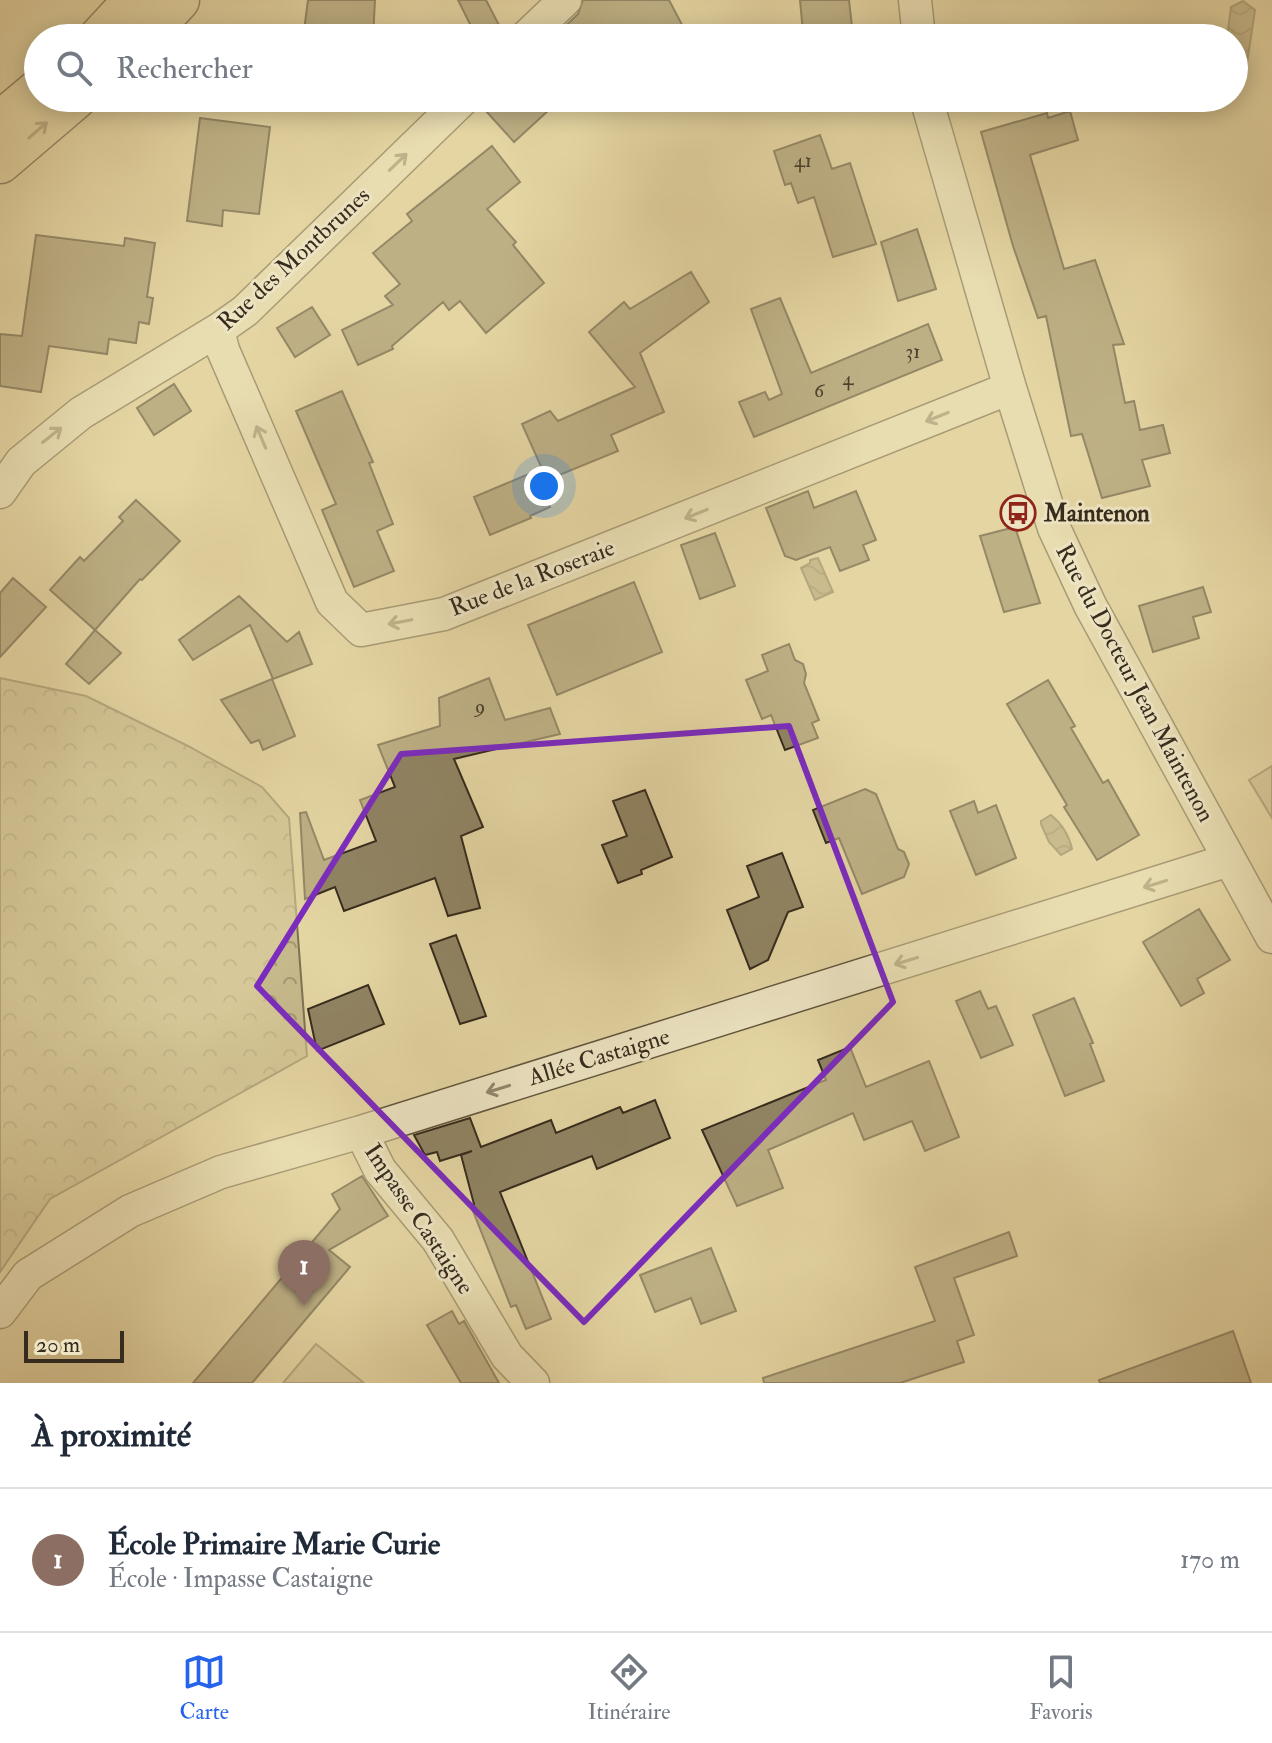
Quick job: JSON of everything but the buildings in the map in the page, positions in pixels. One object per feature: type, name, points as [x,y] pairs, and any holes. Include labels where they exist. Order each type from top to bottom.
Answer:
[{"type":"main road","points":[[113,24],[135,0]]},
{"type":"main road","points":[[155,24],[178,0]]},
{"type":"main road","points":[[0,123],[24,103]]},
{"type":"main road","points":[[0,162],[59,112]]},
{"type":"street","points":[[540,24],[565,0]]},
{"type":"street","points":[[915,0],[918,24]]},
{"type":"street","name":"Rue des Montbrunes","points":[[0,492],[10,460],[245,311],[450,112]]},
{"type":"street","name":"Rue du Docteur Jean Maintenon","points":[[930,112],[1054,528],[1090,605],[1272,937]]},
{"type":"street","name":"Rue de la Roseraie","points":[[218,330],[223,350],[332,602],[361,630],[444,614],[1010,388]]},
{"type":"street","name":"Allée Castaigne","points":[[0,1312],[28,1275],[130,1211],[221,1172],[361,1132],[1229,860]]},
{"type":"street","name":"Impasse Castaigne","points":[[361,1132],[380,1170],[438,1240],[507,1356],[533,1383]]},
{"type":"highlighted area","points":[[789,726],[893,1002],[584,1322],[257,986],[401,754]]},
{"type":"green space","points":[[0,678],[86,696],[188,746],[262,787],[289,818],[307,1056],[50,1199],[0,1272]]},
{"type":"green space","points":[[1272,766],[1272,818],[1249,780]]},
{"type":"green space","points":[[316,1344],[364,1383],[283,1383]]},
{"type":"water","points":[[1243,1],[1255,10],[1248,56],[1248,24],[1229,24],[1231,7]]},
{"type":"water","points":[[818,558],[833,592],[815,600],[801,568]]},
{"type":"water","points":[[1051,815],[1064,830],[1072,849],[1061,855],[1049,842],[1041,824]]},
{"type":"place","name":"Maintenon","points":[[1018,513]]},
{"type":"place","name":"École Primaire Marie Curie","points":[[304,1306]]}]
